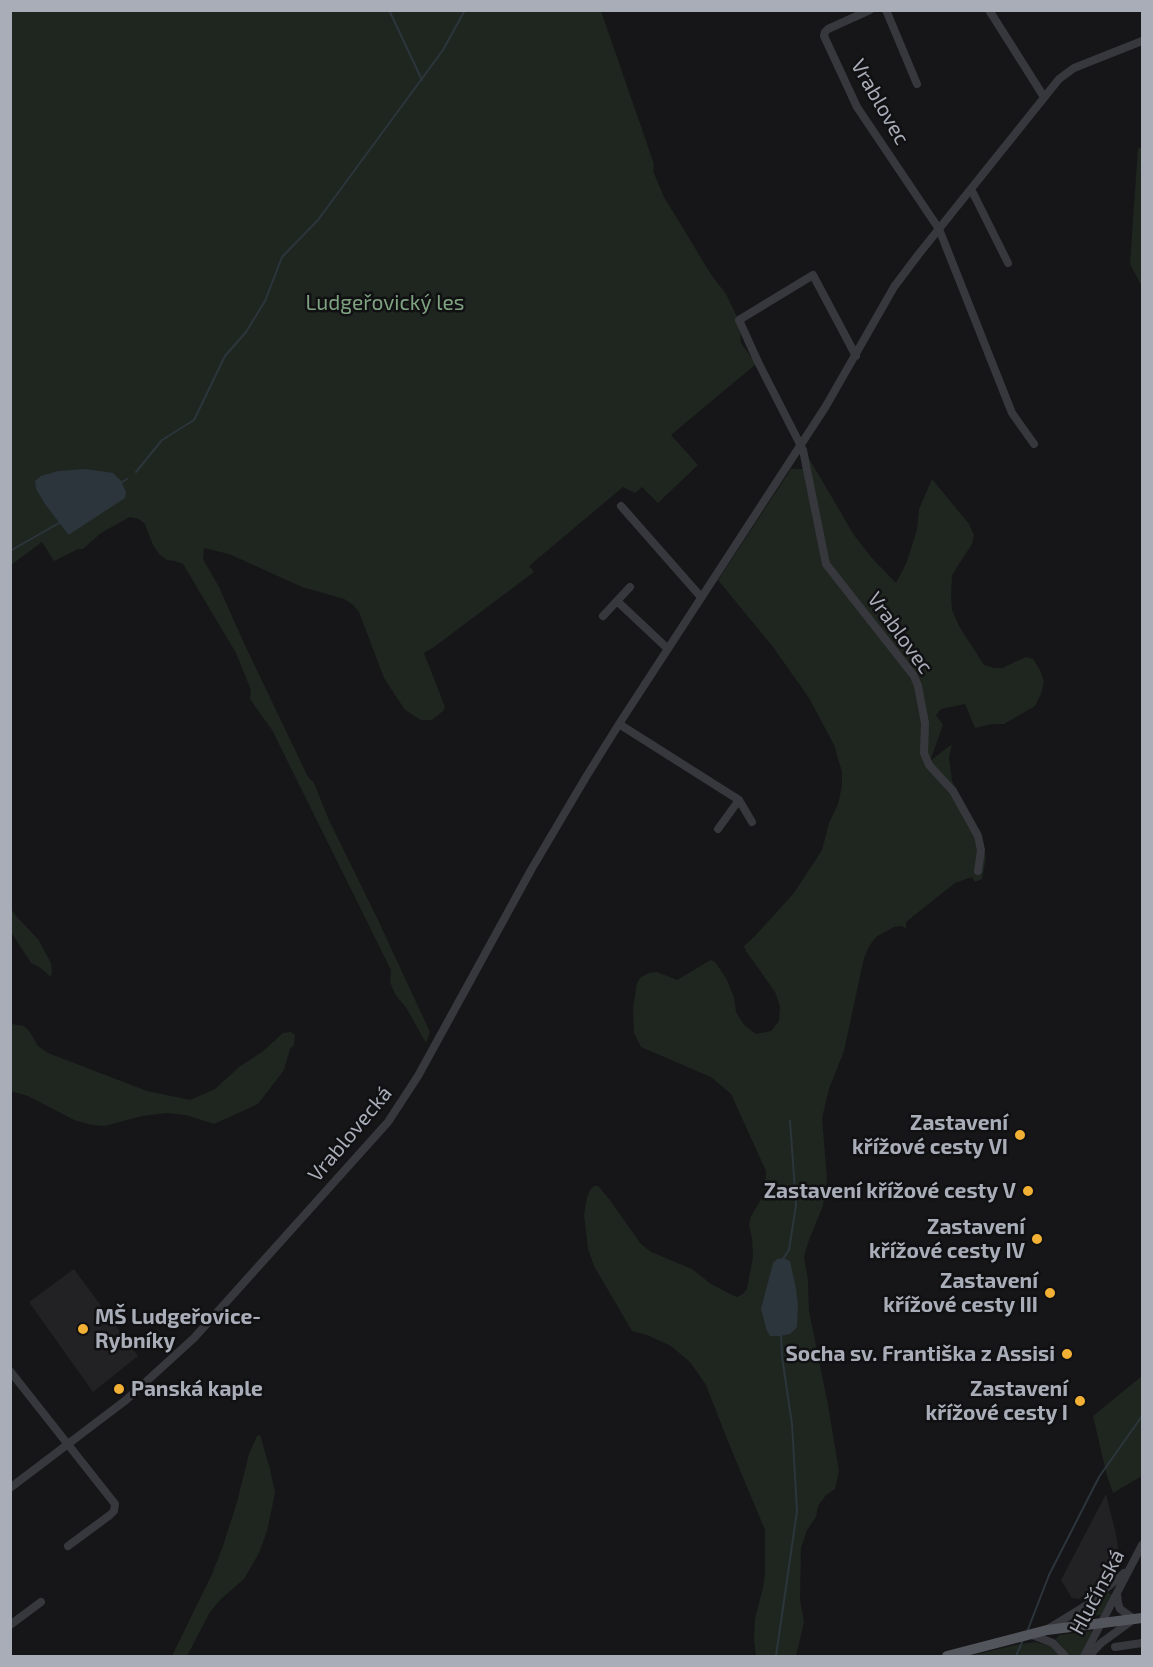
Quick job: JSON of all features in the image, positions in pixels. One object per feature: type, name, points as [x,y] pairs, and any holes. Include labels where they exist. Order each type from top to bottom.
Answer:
[{"type":"main road","points":[[947,1656],[1047,1630],[1138,1619]]},
{"type":"street","name":"Vrablovec","points":[[870,10],[828,28],[824,36],[857,107],[939,229],[1012,413],[1034,444]]},
{"type":"street","name":"Vrablovec","points":[[886,10],[917,84]]},
{"type":"street","points":[[989,10],[1044,97]]},
{"type":"street","points":[[752,822],[739,800],[619,724],[826,406],[894,287],[1059,79],[1074,68],[1143,41]]},
{"type":"street","points":[[971,189],[1008,263]]},
{"type":"street","name":"Vrablovec","points":[[856,356],[813,275],[739,320],[803,450],[826,564],[914,676],[925,723],[924,753],[929,765],[953,791],[978,836],[981,850],[978,871]]},
{"type":"street","points":[[621,506],[701,597]]},
{"type":"street","points":[[603,616],[630,587]]},
{"type":"street","points":[[617,601],[668,649]]},
{"type":"street","name":"Vrablovecká","points":[[10,1488],[126,1400],[194,1338],[388,1122],[418,1076],[531,870],[619,724]]},
{"type":"street","points":[[718,829],[739,800]]},
{"type":"street","points":[[10,1371],[115,1504],[114,1511],[110,1515],[68,1546]]},
{"type":"street","name":"Hlučínská","points":[[1086,1656],[1143,1545]]},
{"type":"street","points":[[1047,1630],[1087,1605],[1131,1566]]},
{"type":"street","points":[[1117,1594],[1120,1609],[1138,1619]]},
{"type":"street","points":[[10,1625],[40,1602]]},
{"type":"street","name":"Hlučínská","points":[[1086,1656],[1101,1643],[1138,1619]]},
{"type":"street","points":[[1031,1634],[1053,1643],[1065,1656]]},
{"type":"street","points":[[1114,1647],[1143,1643]]},
{"type":"shaded area","points":[[85,469],[113,473],[121,481],[126,492],[125,498],[68,534],[45,504],[36,489],[35,481],[41,476],[58,471]]},
{"type":"shaded area","points":[[783,1258],[790,1261],[796,1289],[797,1327],[790,1334],[770,1336],[761,1309],[773,1263]]},
{"type":"shaded area","name":"MŠ Ludgeřovice- Rybníky","points":[[74,1269],[138,1356],[93,1392],[29,1302]]},
{"type":"shaded area","points":[[1106,1494],[1118,1548],[1114,1572],[1107,1580],[1079,1599],[1072,1598],[1061,1580]]},
{"type":"green space","name":"Ludgeřovický les","points":[[11,11],[601,11],[654,164],[653,171],[664,197],[712,276],[726,294],[739,321],[741,343],[756,364],[671,435],[698,465],[658,503],[642,487],[635,493],[623,487],[529,566],[534,572],[424,653],[445,707],[432,720],[421,720],[405,710],[384,678],[359,612],[352,604],[344,599],[302,587],[229,554],[204,548],[203,559],[219,587],[308,777],[314,783],[328,818],[430,1032],[426,1043],[407,1009],[395,994],[390,982],[391,970],[272,730],[250,699],[251,690],[236,653],[183,564],[167,560],[159,554],[145,524],[139,519],[130,517],[101,533],[83,549],[78,549],[54,561],[42,542],[11,565]]},
{"type":"green space","points":[[1138,148],[1142,148],[1142,287],[1130,264]]},
{"type":"green space","points":[[804,450],[854,535],[896,583],[906,564],[917,530],[919,509],[932,479],[969,524],[974,535],[972,544],[952,575],[952,610],[959,626],[984,665],[1002,668],[1026,657],[1033,659],[1044,682],[1035,706],[1004,724],[975,728],[965,704],[941,709],[936,715],[943,725],[930,761],[952,744],[949,757],[952,781],[980,831],[986,857],[982,879],[975,882],[972,877],[955,883],[906,922],[906,929],[902,926],[894,927],[876,937],[864,958],[844,1051],[829,1089],[822,1118],[827,1179],[823,1206],[804,1257],[808,1280],[809,1311],[839,1471],[835,1489],[826,1495],[818,1506],[816,1517],[807,1530],[801,1548],[800,1600],[804,1622],[796,1656],[756,1656],[755,1618],[765,1574],[765,1530],[706,1385],[690,1362],[671,1346],[632,1331],[594,1266],[588,1249],[584,1215],[590,1190],[598,1186],[641,1244],[651,1252],[692,1269],[711,1284],[737,1297],[747,1289],[753,1257],[749,1225],[751,1216],[765,1193],[766,1171],[731,1094],[711,1077],[641,1047],[634,1033],[633,1008],[637,983],[641,977],[657,972],[677,980],[711,960],[726,978],[734,997],[736,1012],[744,1025],[756,1034],[771,1031],[779,1021],[780,1006],[775,992],[744,946],[794,893],[822,850],[829,823],[838,804],[842,772],[834,745],[809,698],[773,647],[718,580],[791,469],[808,469]]},
{"type":"green space","points":[[10,907],[38,939],[51,963],[51,977],[31,963],[11,932]]},
{"type":"green space","points":[[11,1024],[24,1026],[38,1046],[48,1053],[147,1091],[190,1100],[215,1089],[283,1033],[291,1032],[295,1035],[294,1045],[290,1049],[284,1070],[258,1104],[214,1124],[186,1115],[167,1113],[142,1116],[105,1126],[74,1120],[28,1096],[11,1091]]},
{"type":"green space","points":[[1142,1376],[1142,1476],[1113,1493],[1093,1416]]},
{"type":"green space","points":[[260,1435],[275,1493],[267,1531],[259,1553],[244,1579],[210,1612],[187,1656],[172,1656],[212,1574],[237,1502],[249,1454],[257,1436]]},
{"type":"green space","points":[[1108,1592],[1112,1595],[1101,1615],[1073,1618]]},
{"type":"green space","points":[[1091,1631],[1080,1656],[1069,1656],[1056,1639],[1059,1635]]},
{"type":"green space","points":[[1035,1642],[1051,1646],[1061,1655],[969,1656],[1016,1645]]},
{"type":"waterway","points":[[389,10],[422,80]]},
{"type":"waterway","points":[[136,472],[162,440],[194,420],[225,356],[246,332],[265,301],[282,257],[318,220],[443,50],[465,10]]},
{"type":"waterway","points":[[119,484],[127,479]]},
{"type":"waterway","points":[[10,551],[59,523]]},
{"type":"waterway","points":[[783,1259],[789,1250],[796,1205],[790,1121]]},
{"type":"waterway","points":[[776,1656],[797,1511],[792,1424],[781,1334]]},
{"type":"waterway","points":[[1027,1632],[1049,1575],[1099,1477],[1142,1416]]},
{"type":"waterway","points":[[1016,1656],[1023,1640]]},
{"type":"place","name":"Zastavení křížové cesty VI","points":[[1020,1135]]},
{"type":"place","name":"Zastavení křížové cesty V","points":[[1028,1191]]},
{"type":"place","name":"Zastavení křížové cesty IV","points":[[1037,1239]]},
{"type":"place","name":"Zastavení křížové cesty III","points":[[1050,1293]]},
{"type":"place","name":"MŠ Ludgeřovice- Rybníky","points":[[83,1329]]},
{"type":"place","name":"Socha sv. Františka z Assisi","points":[[1067,1354]]},
{"type":"place","name":"Panská kaple","points":[[119,1389]]},
{"type":"place","name":"Zastavení křížové cesty I","points":[[1080,1401]]}]
